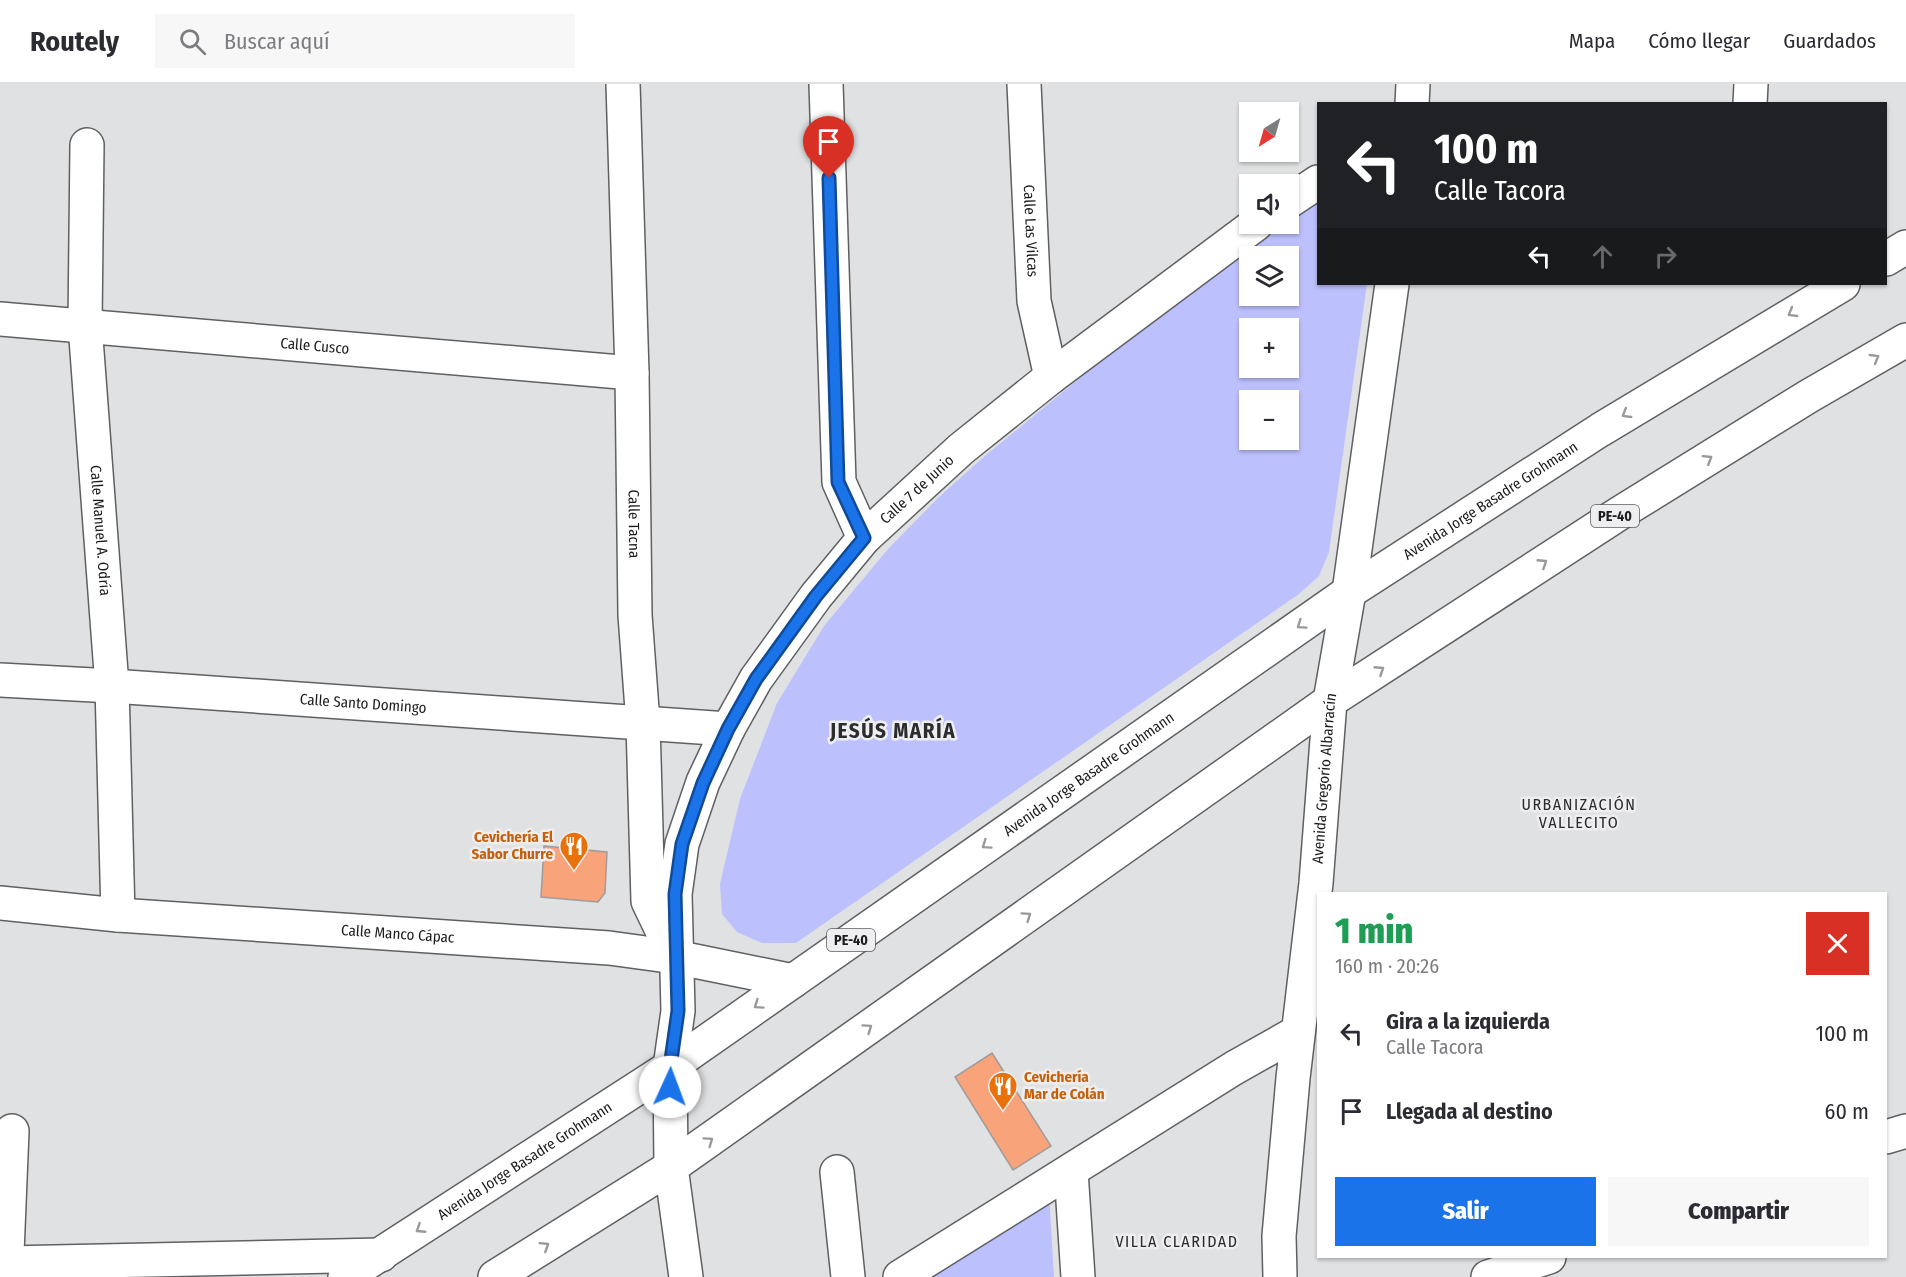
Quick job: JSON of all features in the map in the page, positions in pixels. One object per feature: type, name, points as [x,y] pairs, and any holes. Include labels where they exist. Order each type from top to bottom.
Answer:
[{"type":"main road","name":"Calle Tacna","points":[[623,84],[632,373],[635,615],[643,723],[648,901],[675,957]]},
{"type":"main road","points":[[826,84],[838,482],[864,538]]},
{"type":"main road","name":"Calle Las Vilcas","points":[[1024,84],[1034,301],[1051,377]]},
{"type":"main road","points":[[1412,102],[1413,84]]},
{"type":"main road","points":[[1750,84],[1750,102]]},
{"type":"main road","name":"Calle Manuel A. Odría","points":[[87,145],[85,325],[112,686],[118,915]]},
{"type":"main road","points":[[1299,195],[1317,183]]},
{"type":"main road","name":"Calle 7 de Junio","points":[[686,1277],[671,1167],[670,1067],[678,1011],[675,894],[682,844],[703,783],[728,729],[756,679],[816,596],[864,538],[961,449],[1051,377],[1243,234]]},
{"type":"main road","points":[[1887,258],[1906,248]]},
{"type":"main road","name":"Avenida Gregorio Albarracín","points":[[1280,1277],[1279,1236],[1298,1032],[1316,883],[1330,701],[1349,592],[1392,285]]},
{"type":"main road","name":"Avenida Jorge Basadre Grohmann","points":[[345,1277],[670,1067],[1349,592],[1600,430],[1834,286]]},
{"type":"main road","name":"Calle Cusco","points":[[0,318],[632,373]]},
{"type":"main road","name":"PE-40","points":[[495,1277],[671,1167],[1330,701],[1630,507],[1809,396],[1906,340]]},
{"type":"main road","name":"Calle Santo Domingo","points":[[0,680],[728,729]]},
{"type":"main road","name":"Calle Manco Cápac","points":[[0,903],[118,915],[609,948],[675,957],[793,981]]},
{"type":"main road","points":[[900,1277],[1234,1068],[1298,1032]]},
{"type":"main road","points":[[12,1131],[7,1270],[381,1255]]},
{"type":"main road","points":[[1887,1137],[1906,1131]]},
{"type":"main road","points":[[1071,1171],[1078,1277]]},
{"type":"main road","points":[[837,1172],[848,1277]]},
{"type":"main road","points":[[1488,1277],[1546,1258]]},
{"type":"shaded area","points":[[1317,199],[1317,285],[1367,285],[1329,552],[1319,576],[1299,594],[796,943],[762,943],[737,932],[722,914],[720,884],[740,799],[777,703],[824,626],[888,549],[940,496],[986,455],[1092,368],[1239,258],[1239,306],[1299,306],[1299,246],[1256,246],[1272,234],[1299,234],[1299,213]]},
{"type":"shaded area","points":[[1049,1193],[1054,1277],[917,1277]]},
{"type":"building","name":"Cevichería El Sabor Churre","points":[[544,846],[607,852],[605,893],[598,902],[541,897]]},
{"type":"building","name":"Cevichería Mar de Colán","points":[[992,1053],[1051,1146],[1013,1170],[955,1077]]},
{"type":"place","name":"Cevichería El Sabor Churre","points":[[574,872]]},
{"type":"place","name":"Cevichería Mar de Colán","points":[[1003,1112]]},
{"type":"district","name":"JESÚS MARÍA","points":[[893,731]]},
{"type":"district","name":"URBANIZACIÓN VALLECITO","points":[[1579,813]]},
{"type":"district","name":"VILLA CLARIDAD","points":[[1177,1241]]},
{"type":"route","points":[[670,1087],[670,1067],[678,1011],[675,894],[682,844],[703,783],[728,729],[756,679],[816,596],[864,538],[838,482],[829,178]]}]
